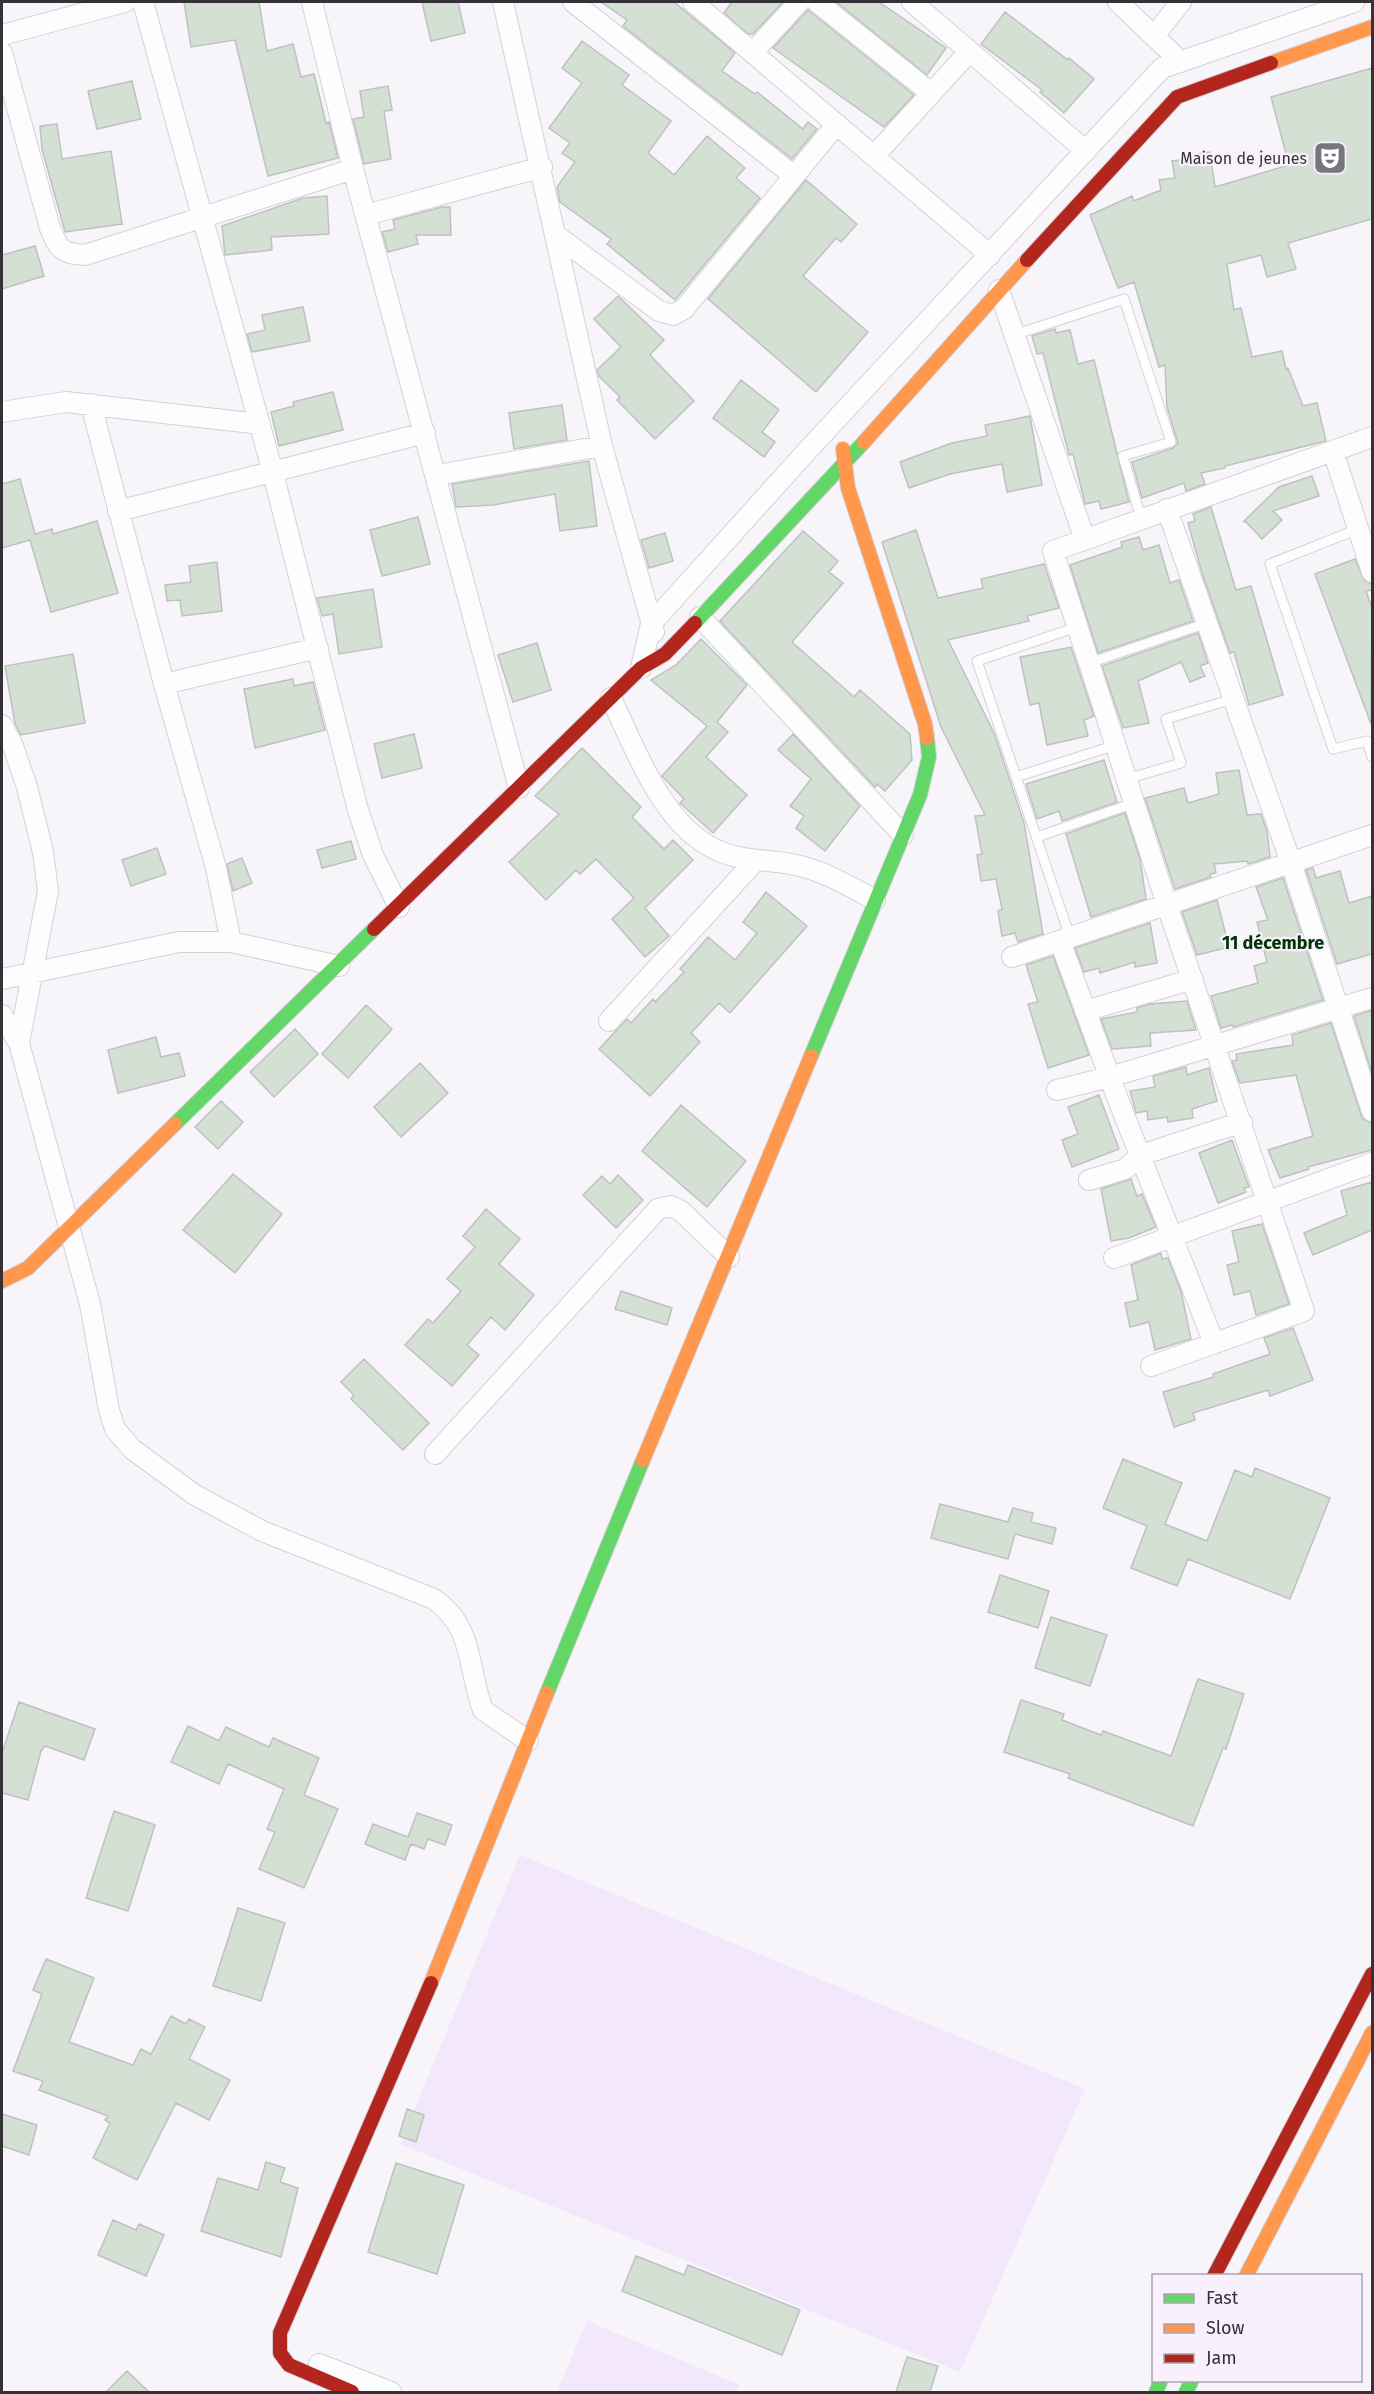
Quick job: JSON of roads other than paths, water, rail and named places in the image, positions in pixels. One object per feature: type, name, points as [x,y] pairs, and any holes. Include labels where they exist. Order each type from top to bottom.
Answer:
[{"type":"street","points":[[2,35],[125,2]]},
{"type":"street","points":[[143,2],[260,424],[358,810],[373,855],[399,907]]},
{"type":"street","points":[[312,2],[353,169],[426,433],[519,788]]},
{"type":"street","points":[[504,2],[602,446],[651,624],[665,654]]},
{"type":"street","points":[[573,2],[794,176]]},
{"type":"street","points":[[693,2],[990,255]]},
{"type":"street","points":[[753,52],[799,2]]},
{"type":"street","points":[[817,2],[931,93]]},
{"type":"street","points":[[912,2],[1086,151]]},
{"type":"street","points":[[1118,2],[1181,62]]},
{"type":"street","points":[[1154,36],[1181,2]]},
{"type":"street","points":[[2,1281],[28,1268],[641,668],[665,654],[700,617],[990,255],[1162,68],[1312,8],[1354,2]]},
{"type":"street","points":[[641,668],[651,624],[999,290],[1177,97],[1372,27]]},
{"type":"street","points":[[874,156],[969,51]]},
{"type":"street","points":[[2,53],[58,247],[68,254],[85,255],[353,169]]},
{"type":"street","points":[[557,236],[659,311],[673,315],[684,309],[837,124]]},
{"type":"street","points":[[366,215],[542,166]]},
{"type":"street","points":[[999,290],[1084,537]]},
{"type":"street","points":[[2,412],[66,402],[260,424]]},
{"type":"street","points":[[91,404],[164,684],[216,868],[231,942]]},
{"type":"street","points":[[118,511],[426,433]]},
{"type":"street","points":[[1151,1366],[1304,1311],[1269,1201],[1167,905],[1053,551],[1084,537],[1372,437]]},
{"type":"street","points":[[352,2392],[289,2366],[279,2345],[280,2333],[443,1956],[528,1741],[920,795],[929,757],[925,724],[848,488],[840,444]]},
{"type":"street","points":[[437,475],[602,446]]},
{"type":"street","points":[[1333,451],[1372,572]]},
{"type":"street","points":[[1167,508],[1291,863],[1372,1111]]},
{"type":"street","points":[[700,617],[903,835]]},
{"type":"street","points":[[164,684],[318,648]]},
{"type":"street","points":[[611,698],[659,798],[690,831],[718,851],[755,861],[795,864],[831,876],[875,900]]},
{"type":"street","points":[[2,725],[13,746],[27,787],[43,852],[48,891],[35,972],[24,1009],[19,1043]]},
{"type":"street","points":[[1012,957],[1372,835]]},
{"type":"street","points":[[609,1021],[755,861]]},
{"type":"street","points":[[1065,939],[1085,1011],[1214,1343]]},
{"type":"street","points":[[2,979],[179,942],[231,942],[339,966]]},
{"type":"street","points":[[1085,1011],[1193,979]]},
{"type":"street","points":[[1057,1090],[1110,1077],[1372,998]]},
{"type":"street","points":[[2,1015],[19,1043],[90,1304],[108,1410],[116,1429],[132,1449],[195,1495],[262,1531],[434,1599],[450,1610],[462,1629],[483,1710],[528,1741]]},
{"type":"street","points":[[1089,1180],[1125,1170],[1141,1155],[1242,1122]]},
{"type":"street","points":[[1114,1258],[1372,1163]]},
{"type":"street","points":[[435,1454],[658,1209],[671,1206],[681,1211],[729,1257]]},
{"type":"street","points":[[1215,2274],[1372,1974]]},
{"type":"street","points":[[1247,2274],[1372,2033]]},
{"type":"street","points":[[284,2357],[294,2354],[391,2392]]},
{"type":"lane","points":[[1014,335],[1124,299],[1171,441],[1123,456],[1140,518]]},
{"type":"lane","points":[[1358,530],[1270,564],[1333,749],[1367,741],[1372,757]]},
{"type":"lane","points":[[1089,663],[1207,623]]},
{"type":"lane","points":[[1065,939],[1036,837],[977,661],[1077,627]]},
{"type":"lane","points":[[1127,779],[1181,763],[1166,719],[1233,699]]},
{"type":"lane","points":[[1016,777],[1116,745]]},
{"type":"lane","points":[[1036,837],[1134,803]]},
{"type":"place","name":"Maison de jeunes","points":[[1330,158]]},
{"type":"district","name":"11 décembre","points":[[1273,943]]}]
